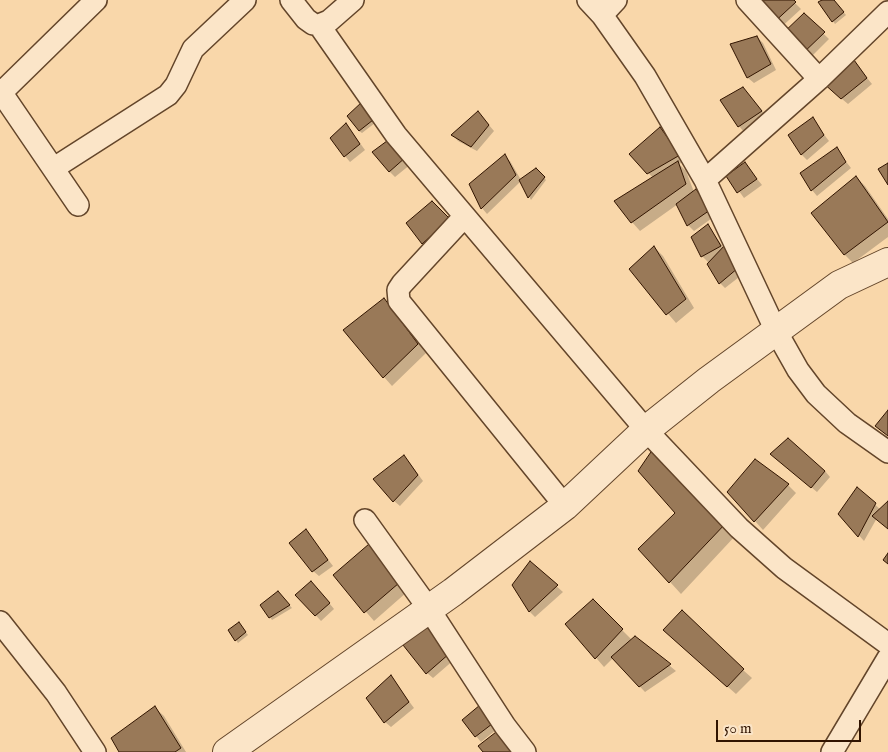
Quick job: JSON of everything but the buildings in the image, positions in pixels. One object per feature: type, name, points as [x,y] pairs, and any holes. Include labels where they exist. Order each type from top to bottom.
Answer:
[{"type":"street","points":[[78,205],[2,86],[96,0]]},
{"type":"street","points":[[54,168],[168,95],[176,85],[193,49],[245,0]]},
{"type":"street","points":[[290,0],[306,19],[313,24],[319,25],[329,21],[353,0]]},
{"type":"street","points":[[747,0],[819,79]]},
{"type":"street","points":[[602,5],[705,180],[776,331],[798,370],[816,394],[847,423],[888,452]]},
{"type":"street","points":[[705,180],[819,79],[888,12]]},
{"type":"street","points":[[319,25],[396,135],[646,430],[738,528],[784,568],[888,644]]},
{"type":"street","points":[[464,217],[402,284],[398,290],[399,300],[565,506]]},
{"type":"street","points":[[227,752],[430,609],[565,506],[646,430],[709,380],[839,285],[888,262]]},
{"type":"street","points":[[365,520],[430,609],[495,711],[525,752]]},
{"type":"street","points":[[0,622],[56,693],[95,752]]},
{"type":"street","points":[[832,752],[888,658]]}]
